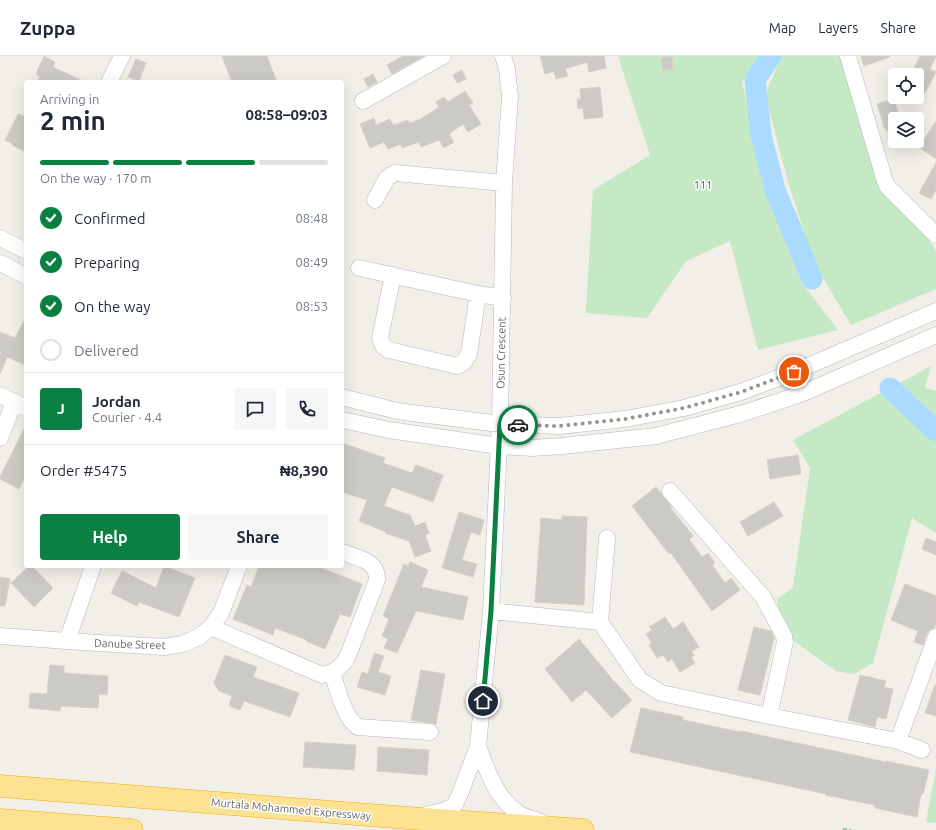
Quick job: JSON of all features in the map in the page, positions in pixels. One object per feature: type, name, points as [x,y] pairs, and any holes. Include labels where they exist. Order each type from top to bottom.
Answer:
[{"type":"highway","name":"Murtala Mohammed Expressway","points":[[0,786],[408,818],[583,830]]},
{"type":"highway","points":[[0,794],[48,790]]},
{"type":"highway","points":[[0,820],[132,830]]},
{"type":"street","points":[[110,80],[122,56]]},
{"type":"street","points":[[363,101],[443,56]]},
{"type":"street","name":"Osun Crescent","points":[[478,746],[491,611],[500,424],[504,183],[510,97],[507,69],[503,56]]},
{"type":"street","points":[[848,56],[884,178],[888,186],[936,235]]},
{"type":"street","points":[[375,200],[386,178],[395,173],[504,183]]},
{"type":"street","points":[[0,238],[24,248]]},
{"type":"street","points":[[13,270],[24,252]]},
{"type":"street","points":[[359,268],[503,298]]},
{"type":"street","points":[[393,275],[380,338],[383,346],[389,350],[456,366],[463,363],[469,354],[478,294]]},
{"type":"street","points":[[344,398],[397,411],[500,424],[559,426],[625,419],[684,408],[741,392],[788,374],[936,311]]},
{"type":"street","points":[[344,420],[389,430],[499,446],[532,448],[656,436],[744,413],[800,394],[936,335]]},
{"type":"street","points":[[0,395],[20,405],[0,438]]},
{"type":"street","points":[[670,491],[763,597],[784,636],[785,642],[769,716]]},
{"type":"street","points":[[607,538],[600,622],[640,680],[661,692],[769,716],[898,741],[922,750]]},
{"type":"street","points":[[212,627],[322,674],[332,673],[341,667],[347,658],[377,580],[377,572],[372,564],[344,553]]},
{"type":"street","points":[[67,641],[92,568]]},
{"type":"street","name":"Danube Street","points":[[0,636],[164,647],[182,644],[199,637],[212,627],[221,613],[238,568]]},
{"type":"street","points":[[491,611],[600,622]]},
{"type":"street","points":[[898,741],[936,637]]},
{"type":"street","points":[[332,673],[352,723],[358,727],[430,732]]},
{"type":"street","points":[[408,818],[433,814],[454,806],[478,746]]},
{"type":"street","points":[[478,746],[490,777],[502,799],[518,814],[559,828]]},
{"type":"path","points":[[844,830],[851,830]]},
{"type":"green space","name":"111","points":[[618,56],[759,56],[742,82],[768,195],[802,283],[838,330],[758,350],[730,241],[686,261],[647,318],[586,313],[593,190],[650,155]]},
{"type":"green space","points":[[780,56],[840,56],[881,186],[932,244],[936,251],[936,289],[851,325],[814,263],[789,185],[765,95],[779,62]]},
{"type":"green space","points":[[931,366],[925,388],[936,391],[936,533],[912,518],[873,663],[854,674],[836,671],[783,633],[777,599],[793,588],[810,468],[793,440]]},
{"type":"green space","points":[[936,769],[936,823],[926,822]]},
{"type":"building","points":[[44,56],[55,62],[53,67],[81,80],[38,80],[40,76],[36,74]]},
{"type":"building","points":[[222,56],[267,56],[276,80],[231,80]]},
{"type":"building","points":[[403,56],[424,56],[392,74],[387,65]]},
{"type":"building","points":[[540,56],[604,56],[606,68],[589,72],[587,62],[565,69],[568,76],[556,79],[554,71],[545,74]]},
{"type":"building","points":[[672,56],[673,69],[663,70],[661,58]]},
{"type":"building","points":[[861,56],[890,56],[890,57],[864,66]]},
{"type":"building","points":[[920,56],[936,56],[930,69],[936,72],[925,93],[924,68],[914,68]]},
{"type":"building","points":[[136,59],[146,63],[139,80],[128,77]]},
{"type":"building","points":[[462,70],[466,79],[457,83],[453,75]]},
{"type":"building","points":[[373,74],[377,82],[368,87],[364,79]]},
{"type":"building","points":[[600,87],[603,117],[584,119],[583,108],[578,109],[577,99],[581,99],[580,89]]},
{"type":"building","points":[[465,91],[473,103],[469,105],[481,124],[468,132],[463,124],[449,134],[454,142],[444,148],[439,140],[421,147],[419,142],[402,148],[401,144],[388,149],[384,142],[370,148],[360,124],[374,118],[376,125],[390,119],[393,125],[408,120],[409,123],[421,119],[439,107],[436,102],[444,97],[448,102]]},
{"type":"building","points":[[888,101],[888,104],[895,104],[898,112],[888,112],[888,131],[885,129],[877,104]]},
{"type":"building","points":[[18,114],[24,116],[24,151],[5,140]]},
{"type":"building","points":[[936,121],[936,159],[920,148],[924,148],[924,140]]},
{"type":"building","points":[[936,163],[936,190],[931,199],[919,193]]},
{"type":"building","points":[[24,321],[24,364],[7,357],[0,374],[0,332],[15,338]]},
{"type":"building","points":[[24,429],[24,479],[19,489],[0,479]]},
{"type":"building","points":[[344,444],[385,458],[383,463],[412,473],[416,465],[443,475],[433,502],[392,487],[384,506],[410,515],[415,526],[425,522],[429,533],[425,535],[431,551],[415,557],[409,541],[385,533],[386,532],[359,521],[367,500],[344,493]]},
{"type":"building","points":[[798,455],[801,474],[770,479],[767,460]]},
{"type":"building","points":[[656,487],[693,536],[689,539],[702,557],[708,553],[715,563],[712,565],[725,583],[731,578],[740,590],[712,611],[671,553],[669,554],[632,506]]},
{"type":"building","points":[[774,502],[783,516],[748,536],[740,522]]},
{"type":"building","points":[[459,512],[484,520],[480,535],[471,532],[462,560],[477,564],[473,577],[442,568]]},
{"type":"building","points":[[562,516],[587,517],[584,605],[535,602],[541,518],[562,520]]},
{"type":"building","points":[[926,538],[936,542],[936,555],[922,549]]},
{"type":"building","points":[[410,562],[428,570],[421,587],[468,597],[463,620],[416,611],[397,653],[384,648],[388,639],[382,636],[389,619],[383,616],[404,564],[408,566]]},
{"type":"building","points":[[27,568],[34,568],[53,588],[34,607],[11,583]]},
{"type":"building","points":[[163,568],[169,568],[195,578],[179,617],[139,602],[137,606],[111,593],[122,571],[156,588]]},
{"type":"building","points":[[258,568],[321,568],[362,584],[350,617],[340,614],[325,649],[306,641],[307,640],[275,628],[273,635],[233,619],[247,585],[251,587]]},
{"type":"building","points":[[0,577],[10,579],[5,606],[0,606]]},
{"type":"building","points":[[905,584],[936,596],[936,623],[934,628],[927,633],[923,645],[914,642],[918,631],[891,620]]},
{"type":"building","points":[[665,617],[673,629],[683,622],[699,647],[692,651],[694,656],[691,657],[695,663],[680,672],[672,659],[668,662],[663,655],[657,658],[649,645],[652,643],[646,634],[652,630],[649,627]]},
{"type":"building","points":[[754,627],[771,631],[774,638],[760,695],[738,690]]},
{"type":"building","points":[[579,639],[612,679],[632,700],[612,718],[586,690],[572,702],[545,669]]},
{"type":"building","points":[[374,653],[384,656],[378,672],[391,676],[385,695],[357,687],[362,672],[368,674]]},
{"type":"building","points":[[225,655],[257,667],[253,677],[299,693],[290,717],[244,701],[240,710],[229,706],[232,696],[219,691],[214,683]]},
{"type":"building","points":[[50,665],[64,666],[64,673],[108,676],[107,695],[99,694],[98,708],[61,706],[60,711],[29,708],[30,693],[47,694]]},
{"type":"building","points":[[421,670],[445,674],[436,724],[411,720]]},
{"type":"building","points":[[860,675],[886,681],[884,687],[893,689],[886,719],[877,717],[875,727],[848,720]]},
{"type":"building","points":[[936,685],[936,716],[925,713]]},
{"type":"building","points":[[641,708],[683,717],[683,720],[929,770],[923,794],[921,794],[917,817],[875,808],[875,805],[630,752]]},
{"type":"building","points":[[305,742],[356,745],[354,770],[303,767]]},
{"type":"building","points":[[378,747],[429,750],[427,775],[377,771]]},
{"type":"waterway","points":[[771,56],[755,80],[761,135],[775,190],[812,279]]},
{"type":"waterway","points":[[890,388],[936,431]]},
{"type":"way so far","points":[[518,425],[559,426],[625,419],[684,408],[741,392],[794,372]]},
{"type":"route","points":[[483,701],[491,611],[500,424],[518,425]]}]
